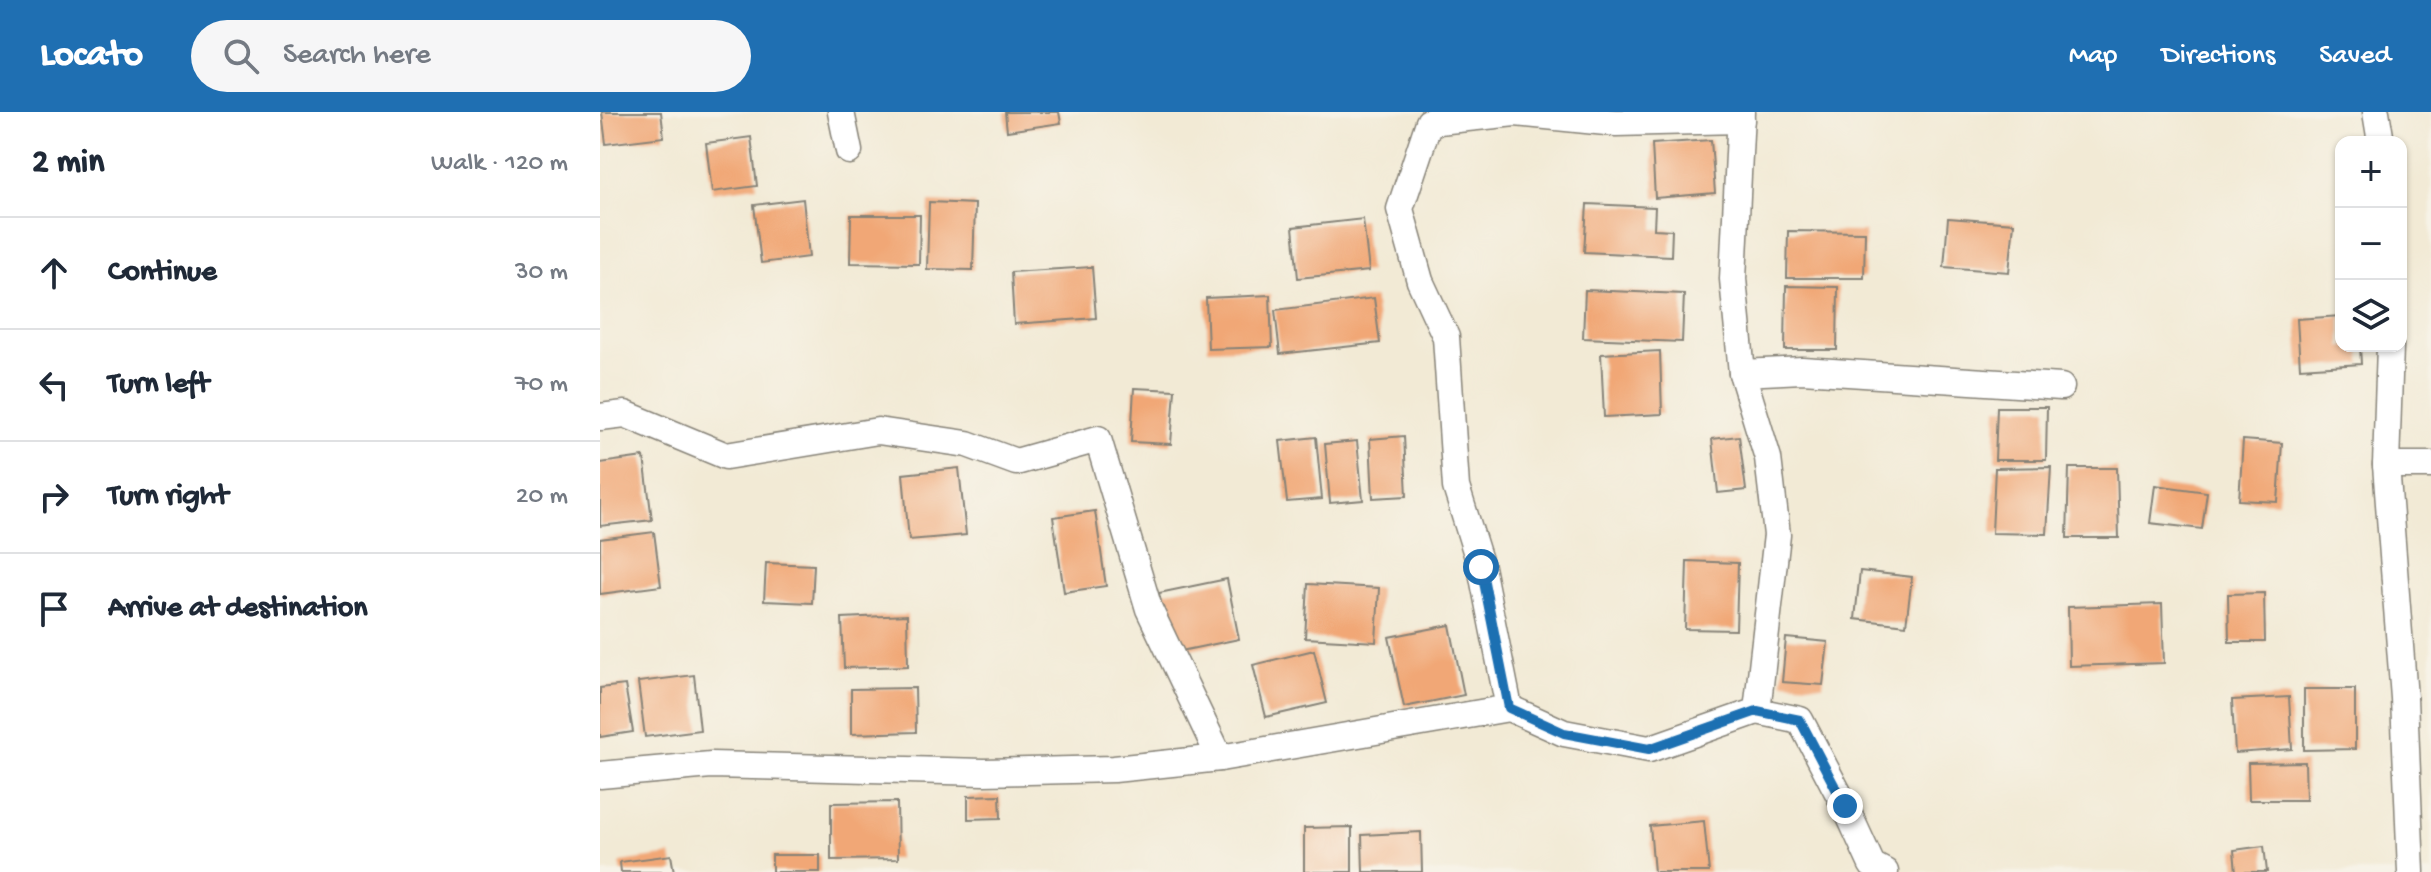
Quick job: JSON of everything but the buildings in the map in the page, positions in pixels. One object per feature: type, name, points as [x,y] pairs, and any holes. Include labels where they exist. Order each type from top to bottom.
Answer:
[{"type":"street","points":[[841,112],[849,151]]},
{"type":"street","points":[[2376,112],[2380,136]]},
{"type":"street","points":[[1509,708],[1481,567],[1456,487],[1446,337],[1420,281],[1400,209],[1429,117],[1515,113],[1616,123],[1741,116],[1733,279],[1742,373],[1768,458],[1777,535],[1757,711]]},
{"type":"street","points":[[2390,352],[2386,465],[2404,698],[2411,872]]},
{"type":"street","points":[[1742,373],[1802,370],[2061,387]]},
{"type":"street","points":[[600,417],[625,414],[726,456],[878,431],[967,444],[1016,462],[1098,439],[1149,609],[1220,758]]},
{"type":"street","points":[[2386,465],[2431,465]]},
{"type":"street","points":[[600,775],[711,765],[984,772],[1114,769],[1220,758],[1509,708],[1564,733],[1649,749],[1757,711],[1800,720],[1872,865],[1885,872]]},
{"type":"route","points":[[1481,567],[1509,708],[1564,733],[1649,749],[1757,711],[1800,720],[1845,806]]}]
